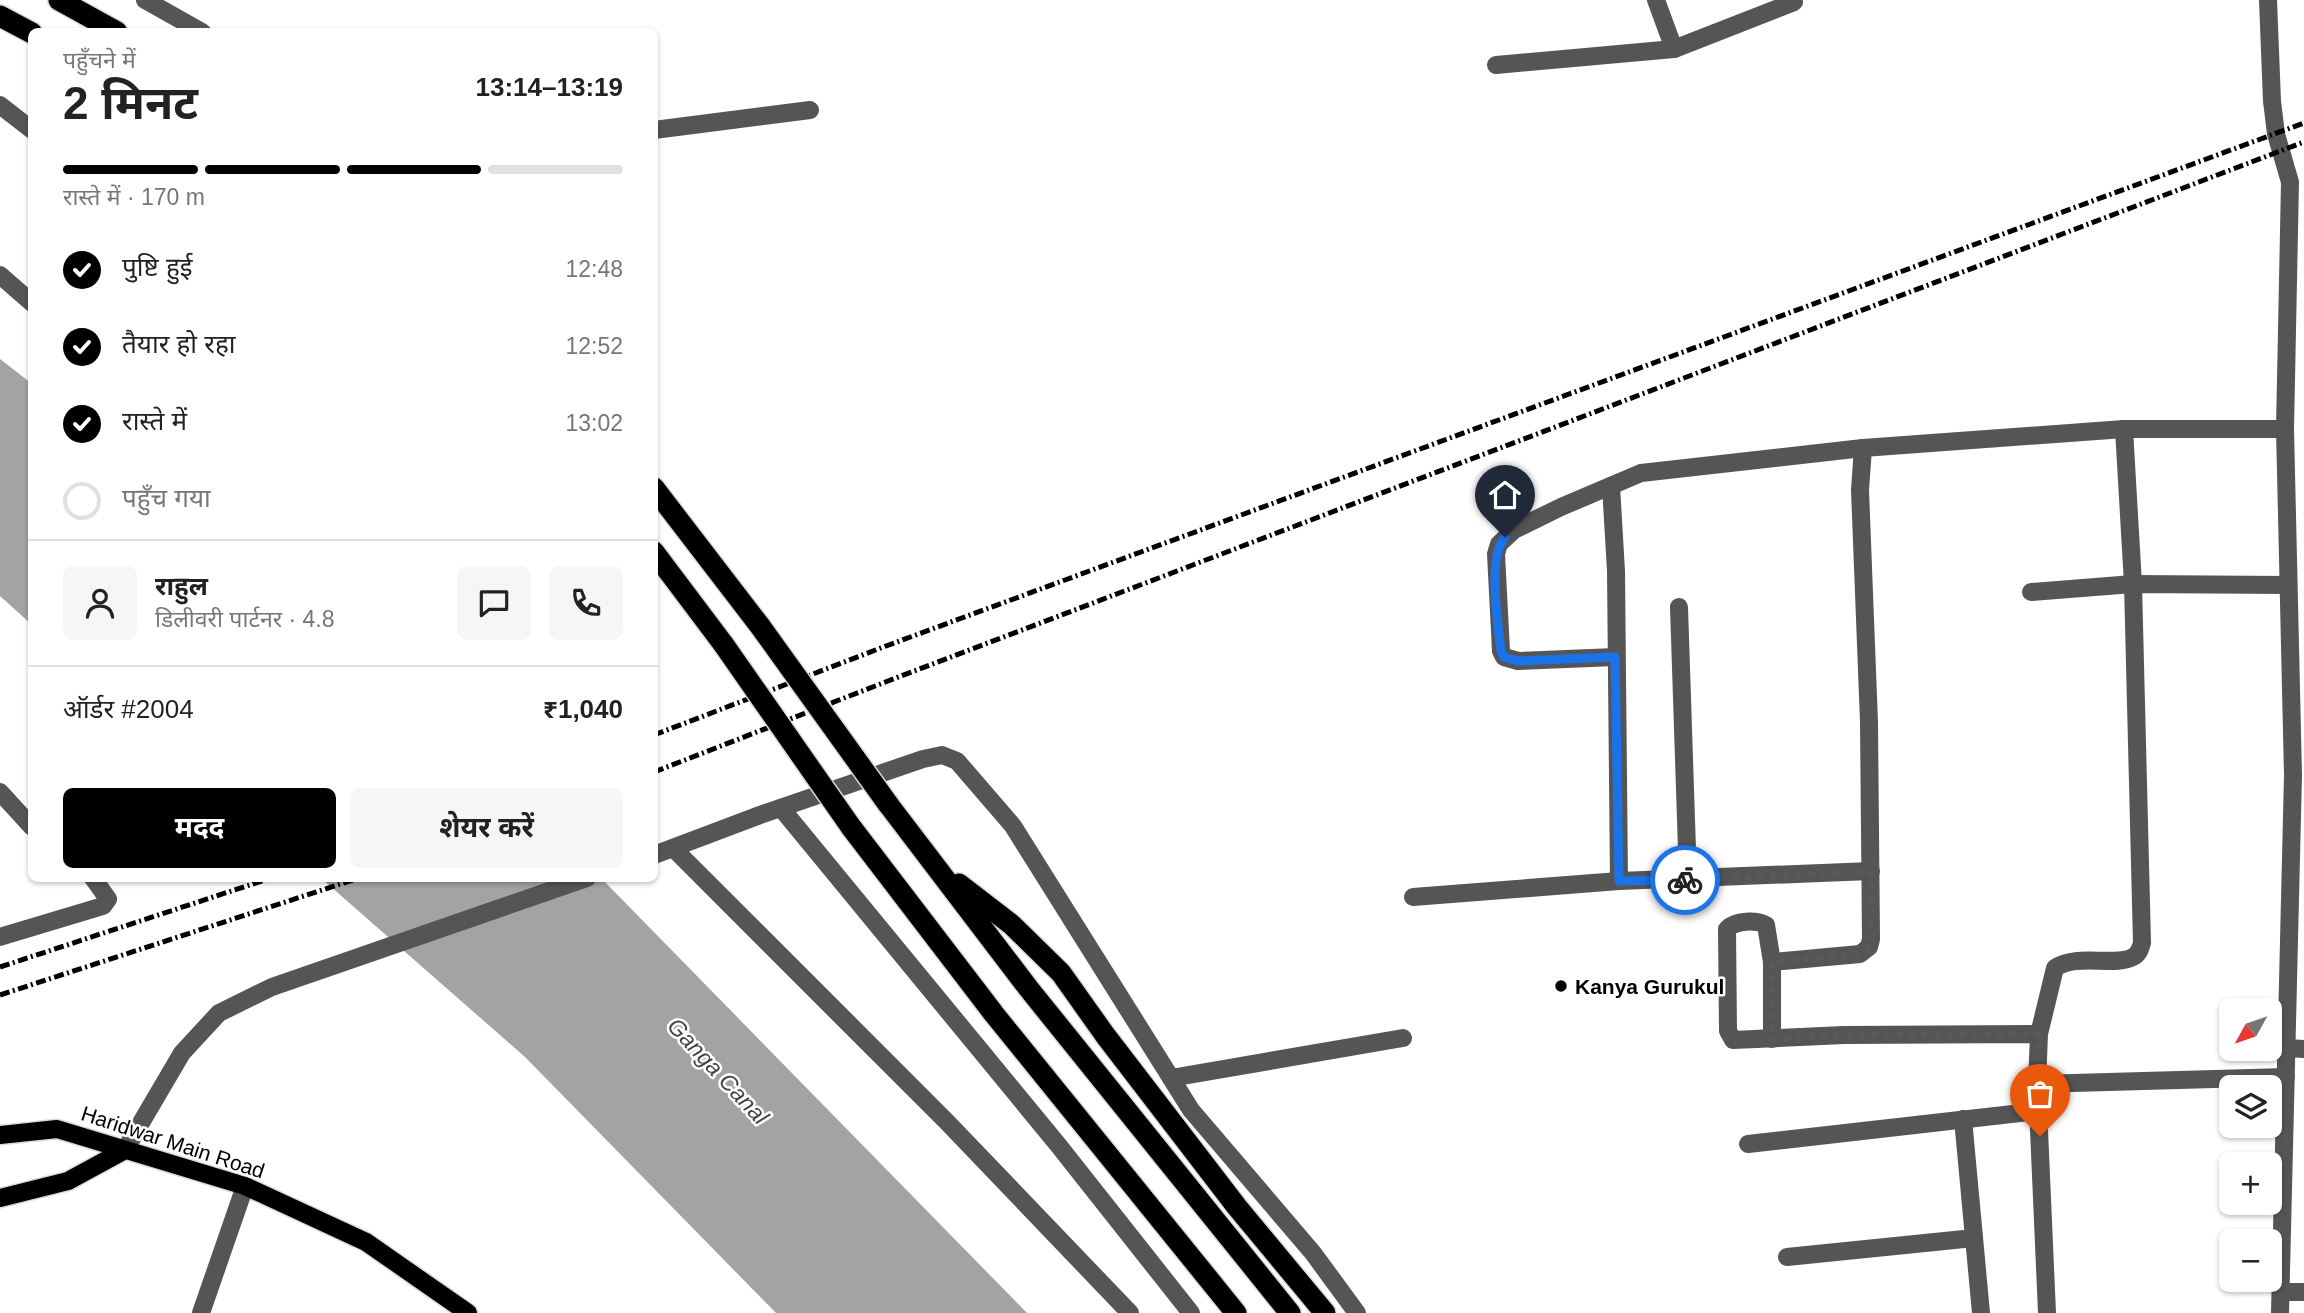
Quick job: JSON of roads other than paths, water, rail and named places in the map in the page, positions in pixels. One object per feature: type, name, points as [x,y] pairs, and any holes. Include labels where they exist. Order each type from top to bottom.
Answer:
[{"type":"highway","points":[[59,0],[110,28]]},
{"type":"highway","points":[[0,16],[28,31]]},
{"type":"highway","points":[[658,493],[760,626],[888,804],[1029,989],[1290,1313]]},
{"type":"highway","points":[[658,557],[724,645],[851,827],[994,1014],[1236,1313]]},
{"type":"highway","points":[[936,866],[1012,925],[1061,973],[1105,1035],[1237,1207],[1325,1313]]},
{"type":"main road","name":"Haridwar Main Road","points":[[0,1135],[57,1129],[245,1186],[366,1242],[468,1313]]},
{"type":"main road","points":[[0,1198],[68,1181],[125,1150]]},
{"type":"street","points":[[145,0],[195,28]]},
{"type":"street","points":[[1656,0],[1674,49]]},
{"type":"street","points":[[2268,0],[2276,134],[2297,179],[2296,299],[2285,429],[2288,585],[2298,710],[2293,775],[2295,1049],[2286,1077],[2282,1249]]},
{"type":"street","points":[[1496,65],[1674,49],[1794,2]]},
{"type":"street","points":[[0,105],[28,127]]},
{"type":"street","points":[[658,129],[810,110]]},
{"type":"street","points":[[0,275],[28,300]]},
{"type":"street","points":[[1615,657],[1509,660],[1504,657],[1501,651],[1496,554],[1499,544],[1514,530],[1641,473],[1863,448],[2124,429],[2285,429]]},
{"type":"street","points":[[2047,1313],[2037,1084],[2039,1034],[2055,968],[2077,961],[2130,959],[2139,952],[2142,943],[2133,584],[2124,429]]},
{"type":"street","points":[[1772,962],[1860,954],[1869,947],[1871,939],[1869,722],[1860,489],[1863,448]]},
{"type":"street","points":[[1611,486],[1616,571],[1619,881]]},
{"type":"street","points":[[2031,592],[2133,584],[2288,585]]},
{"type":"street","points":[[1679,607],[1688,880]]},
{"type":"street","points":[[658,854],[923,759],[942,755],[957,761],[1013,826],[1191,1110],[1313,1253],[1357,1313]]},
{"type":"street","points":[[0,792],[28,823]]},
{"type":"street","points":[[781,808],[1059,1146],[1191,1313]]},
{"type":"street","points":[[674,849],[947,1122],[1130,1313]]},
{"type":"street","points":[[1413,897],[1619,881],[1871,871]]},
{"type":"street","points":[[0,937],[103,906],[108,899],[96,882]]},
{"type":"street","points":[[125,1150],[182,1053],[219,1013],[272,987],[576,882]]},
{"type":"street","points":[[1772,1039],[1769,928],[1763,922],[1732,924],[1727,929],[1728,1034],[1737,1041],[1844,1035],[2039,1034]]},
{"type":"street","points":[[1171,1078],[1404,1038]]},
{"type":"street","points":[[2037,1084],[2286,1077]]},
{"type":"street","points":[[1748,1144],[2039,1111]]},
{"type":"street","points":[[1963,1119],[1981,1313]]},
{"type":"street","points":[[201,1313],[245,1186]]},
{"type":"street","points":[[1787,1257],[1974,1238]]},
{"type":"street","points":[[2280,1313],[2281,1292]]},
{"type":"street","points":[[2282,1292],[2304,1292]]},
{"type":"water","points":[[0,359],[28,381],[28,621],[0,596]]},
{"type":"water","name":"Ganga Canal","points":[[325,882],[605,882],[1027,1313],[776,1313],[525,1057]]},
{"type":"railway","points":[[658,733],[886,646],[2304,123]]},
{"type":"railway","points":[[658,770],[2304,142]]},
{"type":"railway","points":[[0,967],[259,882]]},
{"type":"railway","points":[[0,995],[347,882]]},
{"type":"place","name":"Kanya Gurukul","points":[[1561,986]]}]
